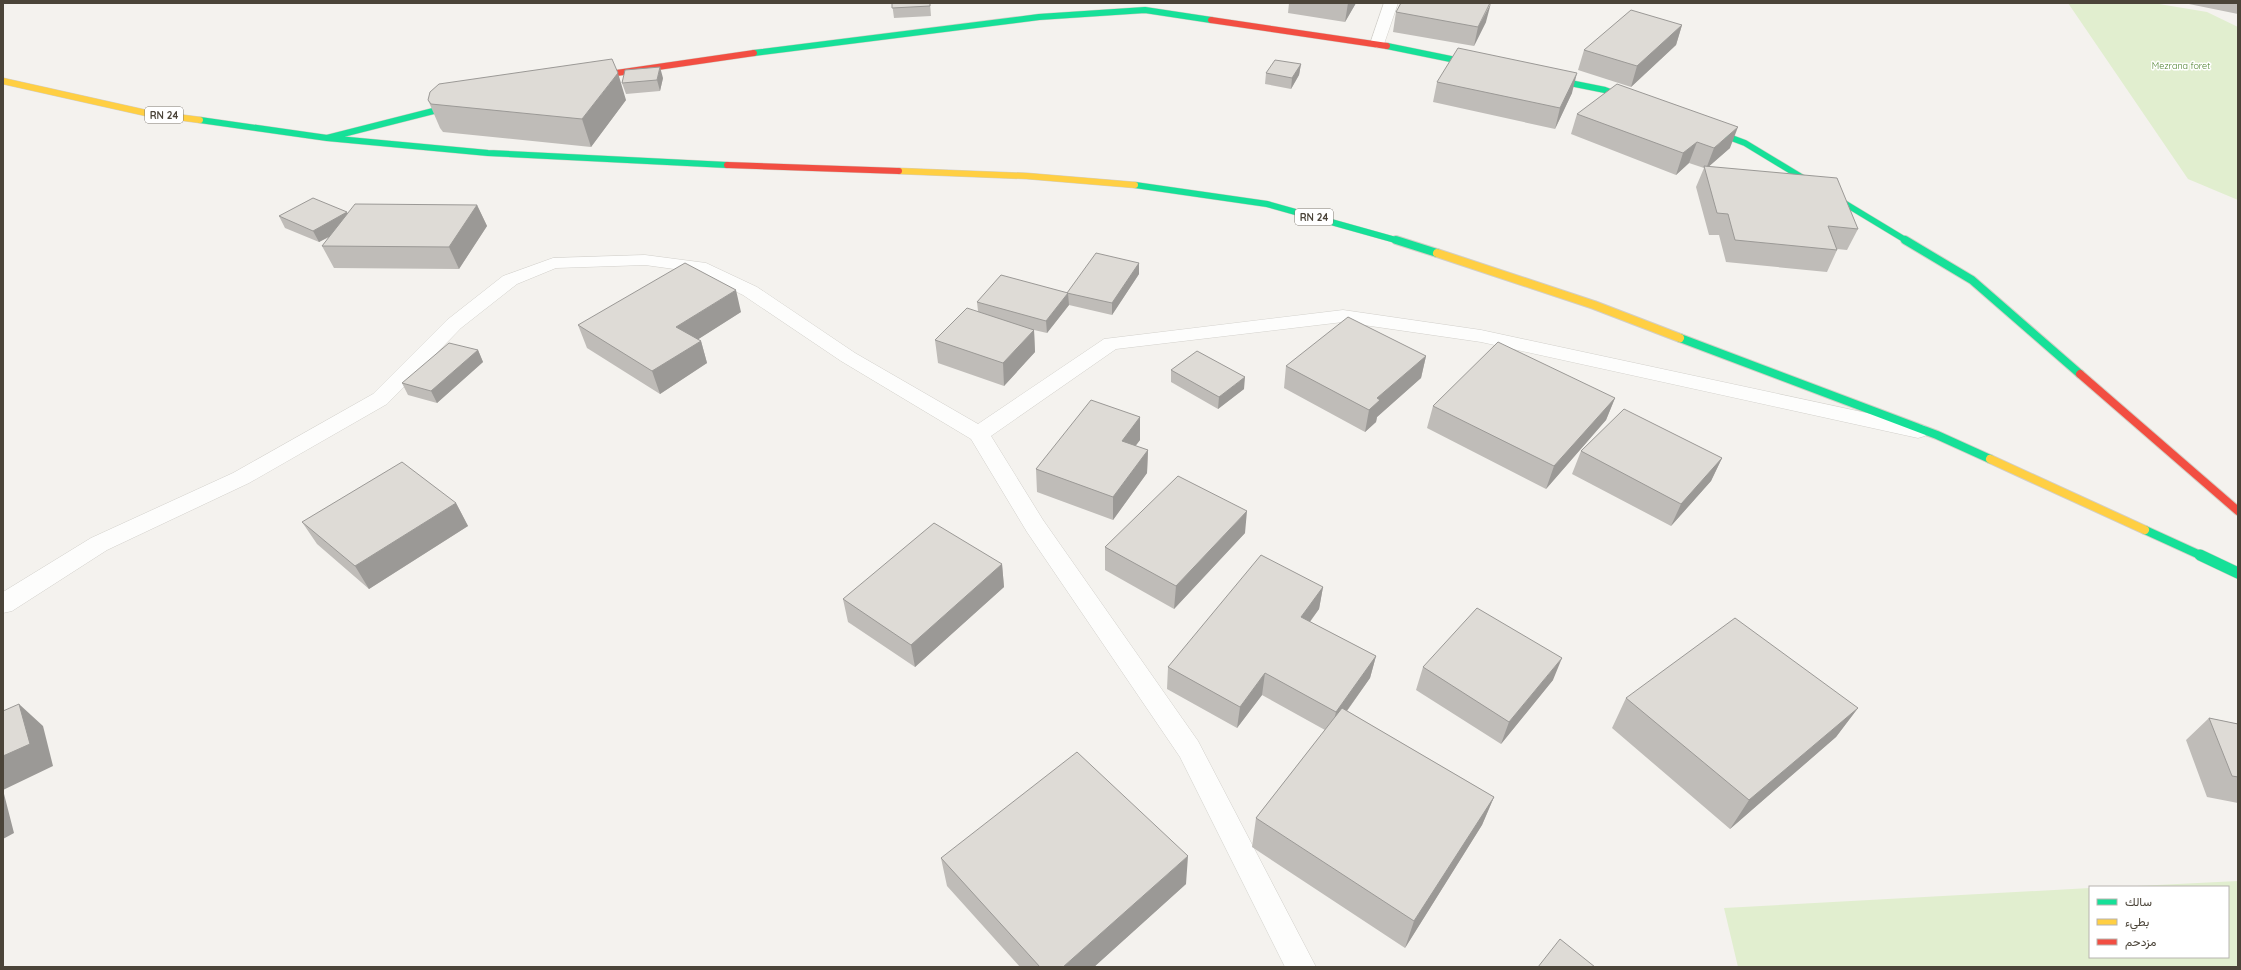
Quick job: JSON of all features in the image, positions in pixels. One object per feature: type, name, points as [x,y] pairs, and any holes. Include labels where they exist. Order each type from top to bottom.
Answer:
[{"type":"main road","points":[[576,79],[775,50],[1039,17],[1145,10],[1378,44],[1487,66]]},
{"type":"main road","points":[[1534,76],[1605,90],[1642,104]]},
{"type":"main road","name":"RN 24","points":[[3,81],[146,113],[327,138],[488,153],[684,163],[1027,176],[1164,188],[1267,204],[1375,233],[1594,305],[1937,435],[2238,573]]},
{"type":"main road","points":[[327,138],[470,101]]},
{"type":"main road","points":[[1693,123],[1744,143],[1972,280],[2238,511]]},
{"type":"street","points":[[1378,44],[1391,3]]},
{"type":"street","points":[[3,604],[99,544],[241,478],[380,399],[454,324],[510,280],[553,262],[645,260],[700,266],[750,291],[848,357],[979,434],[1035,526],[1189,749],[1301,967]]},
{"type":"street","points":[[979,434],[1111,343],[1343,316],[1481,336],[1937,435]]},
{"type":"green space","name":"Mezrana foret","points":[[2068,3],[2153,3],[2207,12],[2238,27],[2238,200],[2188,179]]},
{"type":"green space","points":[[2238,881],[2238,967],[1738,967],[1724,908],[2089,888],[2089,958],[2229,958],[2229,886],[2137,886]]},
{"type":"building","points":[[892,3],[930,3],[930,6],[892,8]]},
{"type":"building","points":[[1401,3],[1490,3],[1478,27],[1396,12]]},
{"type":"building","points":[[1631,10],[1682,25],[1637,66],[1584,50]]},
{"type":"building","points":[[1458,48],[1577,73],[1560,108],[1437,82]]},
{"type":"building","points":[[612,59],[618,73],[582,119],[431,104],[428,100],[430,92],[439,84]]},
{"type":"building","points":[[1275,60],[1301,64],[1292,78],[1266,73]]},
{"type":"building","points":[[660,67],[657,80],[622,83],[625,70]]},
{"type":"building","points":[[1617,84],[1738,127],[1714,148],[1697,142],[1683,153],[1577,114]]},
{"type":"building","points":[[1704,166],[1837,178],[1858,229],[1828,226],[1837,250],[1735,240],[1728,214],[1717,213]]},
{"type":"building","points":[[313,198],[347,212],[313,231],[279,216]]},
{"type":"building","points":[[355,204],[477,205],[449,247],[322,246]]},
{"type":"building","points":[[1096,253],[1139,263],[1112,303],[1067,293]]},
{"type":"building","points":[[685,263],[736,290],[676,327],[701,341],[652,371],[578,325]]},
{"type":"building","points":[[1001,275],[1068,293],[1046,321],[977,302]]},
{"type":"building","points":[[967,308],[1034,330],[1003,363],[935,340]]},
{"type":"building","points":[[1348,317],[1426,356],[1377,398],[1380,400],[1369,410],[1286,366]]},
{"type":"building","points":[[1498,342],[1615,398],[1554,466],[1433,406]]},
{"type":"building","points":[[449,343],[478,350],[431,391],[402,383]]},
{"type":"building","points":[[1197,351],[1245,377],[1219,397],[1171,370]]},
{"type":"building","points":[[1091,400],[1140,417],[1122,441],[1148,450],[1113,497],[1036,469]]},
{"type":"building","points":[[1624,409],[1722,458],[1681,504],[1581,451]]},
{"type":"building","points":[[402,462],[456,503],[355,566],[302,522]]},
{"type":"building","points":[[1178,476],[1247,511],[1176,586],[1105,547]]},
{"type":"building","points":[[934,523],[1002,564],[911,645],[843,599]]},
{"type":"building","points":[[1261,555],[1323,587],[1301,617],[1376,656],[1336,712],[1265,673],[1240,707],[1168,667]]},
{"type":"building","points":[[1477,608],[1562,658],[1509,722],[1423,667]]},
{"type":"building","points":[[1735,618],[1858,708],[1749,800],[1626,698]]},
{"type":"building","points":[[19,704],[30,744],[3,756],[3,711]]},
{"type":"building","points":[[1342,708],[1494,797],[1414,921],[1256,818]]},
{"type":"building","points":[[2209,718],[2238,724],[2238,777],[2232,776]]},
{"type":"building","points":[[1077,752],[1188,856],[1063,967],[1040,967],[941,858]]},
{"type":"building","points":[[1560,939],[1595,967],[1538,967]]},
{"type":"traffic: fast","points":[[754,53],[1039,17],[1145,10],[1211,20]]},
{"type":"traffic: fast","points":[[1387,46],[1480,65]]},
{"type":"traffic: fast","points":[[1545,78],[1605,90],[1635,101]]},
{"type":"traffic: fast","points":[[327,138],[461,104]]},
{"type":"traffic: fast","points":[[200,120],[327,138],[488,153],[727,165]]},
{"type":"traffic: fast","points":[[1705,128],[1745,143],[1972,280],[2080,374]]},
{"type":"traffic: fast","points":[[1135,185],[1267,204],[1375,233],[1437,253]]},
{"type":"traffic: fast","points":[[1680,338],[1937,435],[1990,459]]},
{"type":"traffic: fast","points":[[2145,530],[2238,573]]},
{"type":"traffic: slow","points":[[3,81],[146,113],[200,120]]},
{"type":"traffic: slow","points":[[899,171],[1027,176],[1135,185]]},
{"type":"traffic: slow","points":[[1437,253],[1594,305],[1680,338]]},
{"type":"traffic: slow","points":[[1990,459],[2145,530]]},
{"type":"traffic: jam","points":[[1211,20],[1387,46]]},
{"type":"traffic: jam","points":[[589,77],[754,53]]},
{"type":"traffic: jam","points":[[727,165],[899,171]]},
{"type":"traffic: jam","points":[[2080,374],[2238,511]]}]
